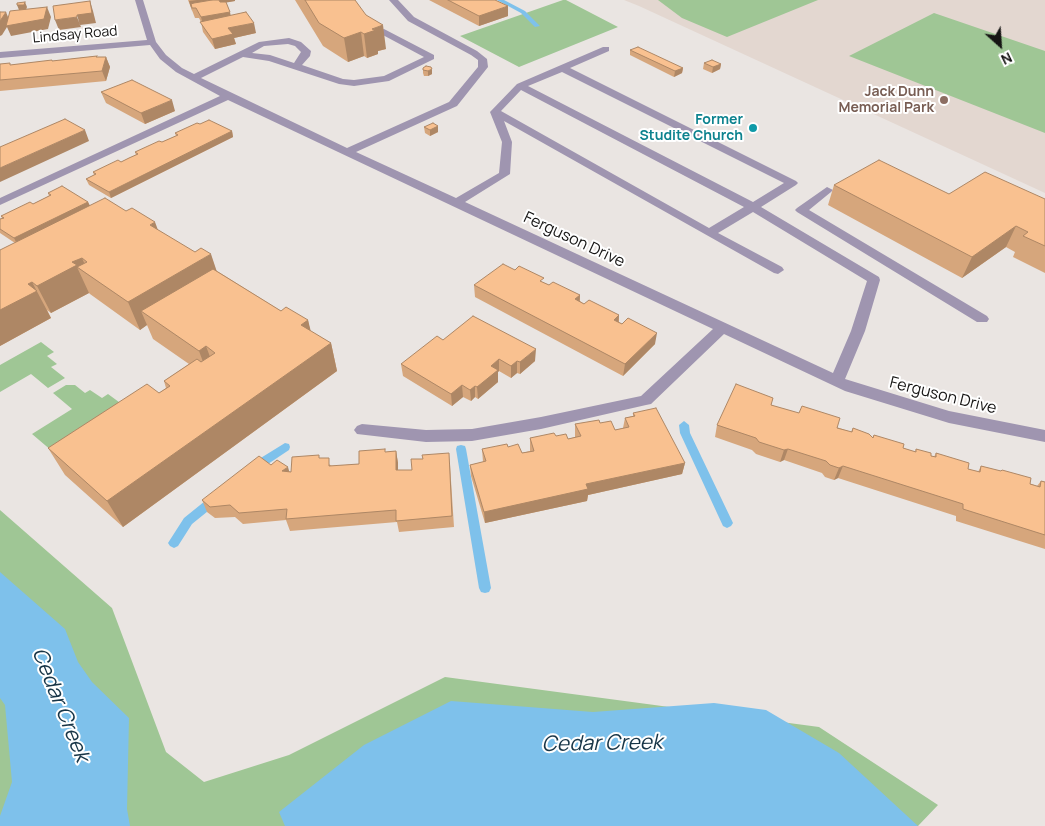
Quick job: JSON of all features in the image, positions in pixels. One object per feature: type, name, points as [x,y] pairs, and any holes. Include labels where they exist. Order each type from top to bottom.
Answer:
[{"type":"street","name":"Ferguson Drive","points":[[140,0],[152,42],[163,57],[193,78],[228,96],[837,381],[870,394],[949,417],[1045,436]]},
{"type":"street","points":[[348,151],[452,104],[483,67],[482,59],[474,53],[411,19],[393,0]]},
{"type":"street","points":[[242,54],[270,58],[342,82],[366,83],[396,75],[435,59],[384,32]]},
{"type":"street","points":[[193,78],[262,44],[289,41],[298,44],[306,51],[306,56],[296,66]]},
{"type":"street","name":"Lindsay Road","points":[[0,55],[152,42]]},
{"type":"street","points":[[495,112],[520,86],[606,49]]},
{"type":"street","points":[[562,68],[792,183],[709,233]]},
{"type":"street","points":[[520,86],[753,207],[874,280],[858,331],[837,381]]},
{"type":"street","points":[[0,202],[228,96]]},
{"type":"street","points":[[456,203],[504,174],[507,142],[495,112]]},
{"type":"street","points":[[495,112],[778,270]]},
{"type":"street","points":[[827,190],[801,210],[982,319]]},
{"type":"street","points":[[362,430],[426,436],[480,434],[646,400],[722,328]]},
{"type":"shaded area","name":"Jack Dunn Memorial Park","points":[[624,0],[1045,0],[1045,193],[639,6]]},
{"type":"green space","points":[[563,0],[618,27],[519,67],[460,36]]},
{"type":"green space","points":[[658,0],[818,0],[727,37],[682,18]]},
{"type":"green space","points":[[934,13],[1045,51],[1045,133],[849,56]]},
{"type":"green space","points":[[41,342],[54,352],[47,356],[57,364],[51,367],[65,378],[48,388],[31,374],[0,392],[0,365]]},
{"type":"green space","points":[[66,385],[75,385],[85,393],[90,390],[102,398],[108,394],[123,405],[52,451],[32,434],[72,409],[53,393]]},
{"type":"green space","points":[[0,510],[112,608],[166,752],[204,782],[289,755],[445,677],[819,727],[938,805],[918,826],[0,826]]},
{"type":"water","name":"Cedar Creek","points":[[0,572],[65,629],[78,662],[92,682],[129,718],[127,809],[130,826],[0,826],[0,816],[12,782],[5,705],[0,698]]},
{"type":"water","name":"Cedar Creek","points":[[451,701],[593,712],[714,703],[766,710],[839,753],[918,826],[285,826],[279,812],[364,745]]},
{"type":"building","points":[[212,0],[226,2],[230,12],[201,17],[196,8],[192,8],[191,4]]},
{"type":"building","points":[[305,0],[355,0],[366,15],[383,25],[372,29],[376,30],[364,34],[361,32],[344,38],[319,23]]},
{"type":"building","points":[[448,0],[495,0],[508,6],[479,16]]},
{"type":"building","points":[[90,1],[92,13],[55,20],[53,6]]},
{"type":"building","points":[[25,2],[24,5],[17,5],[17,3]]},
{"type":"building","points":[[47,7],[44,19],[6,26],[10,11]]},
{"type":"building","points":[[0,12],[6,12],[0,21]]},
{"type":"building","points":[[246,12],[254,23],[228,28],[233,34],[212,39],[200,22]]},
{"type":"building","points":[[638,47],[683,68],[675,71],[630,50]]},
{"type":"building","points":[[97,56],[106,57],[102,71],[0,80],[0,64],[10,63],[10,65]]},
{"type":"building","points":[[712,60],[721,64],[713,67],[704,63]]},
{"type":"building","points":[[426,66],[432,69],[428,71],[423,70]]},
{"type":"building","points":[[132,80],[172,100],[141,113],[101,92]]},
{"type":"building","points":[[65,119],[85,130],[0,168],[0,147]]},
{"type":"building","points":[[209,120],[232,131],[109,192],[86,179],[96,174],[93,172],[118,160],[121,162],[138,154],[135,152],[178,135],[175,133],[197,123],[200,124]]},
{"type":"building","points":[[433,123],[438,126],[430,130],[424,127]]},
{"type":"building","points":[[879,160],[949,194],[985,172],[1045,199],[1045,246],[1023,236],[1028,232],[1016,226],[972,257],[834,185]]},
{"type":"building","points":[[62,186],[88,202],[14,238],[0,229],[0,219],[4,218],[1,216],[30,202],[33,204],[51,195],[48,193]]},
{"type":"building","points":[[105,198],[126,211],[132,208],[155,222],[150,225],[195,252],[201,248],[211,254],[128,302],[77,267],[87,262],[82,258],[72,262],[77,265],[37,286],[32,282],[28,284],[37,291],[0,310],[0,250]]},
{"type":"building","points":[[503,264],[515,270],[519,266],[544,278],[540,281],[549,285],[553,282],[580,295],[575,299],[584,304],[589,300],[619,315],[614,320],[622,324],[628,318],[657,333],[625,364],[474,285]]},
{"type":"building","points":[[213,269],[281,311],[286,307],[308,320],[301,325],[331,343],[107,501],[48,448],[147,384],[159,393],[170,386],[164,381],[197,359],[201,362],[215,353],[206,346],[199,351],[141,311]]},
{"type":"building","points":[[473,316],[536,349],[520,362],[517,361],[511,366],[499,359],[491,366],[498,370],[477,387],[475,386],[470,390],[462,385],[451,394],[401,364],[437,336],[443,340]]},
{"type":"building","points":[[736,384],[773,398],[771,405],[799,413],[802,406],[840,418],[837,428],[852,432],[853,428],[869,434],[873,438],[874,435],[904,444],[903,448],[916,452],[916,449],[931,453],[931,456],[936,457],[936,453],[969,463],[968,469],[980,472],[981,466],[1002,470],[1031,478],[1030,484],[1040,487],[1041,481],[1045,482],[1045,535],[963,509],[963,504],[843,466],[839,468],[830,465],[826,461],[759,442],[756,438],[717,425]]},
{"type":"building","points":[[656,408],[685,463],[586,484],[588,489],[484,512],[470,465],[486,461],[482,449],[507,444],[508,447],[518,444],[522,453],[534,451],[530,438],[554,433],[556,436],[566,434],[568,439],[581,436],[575,424],[599,420],[600,423],[611,421],[615,430],[629,427],[625,418],[635,416],[633,413]]},
{"type":"building","points":[[385,449],[385,452],[396,451],[396,470],[412,470],[411,459],[423,459],[422,455],[449,453],[452,516],[396,521],[396,510],[286,519],[287,509],[239,513],[230,505],[210,507],[202,500],[259,456],[271,465],[277,460],[288,467],[282,471],[291,472],[292,457],[319,455],[319,458],[329,458],[329,466],[359,464],[359,451]]},
{"type":"waterway","points":[[500,0],[523,12],[537,26]]},
{"type":"waterway","points":[[684,425],[685,433],[727,523]]},
{"type":"waterway","points":[[255,467],[285,447]]},
{"type":"waterway","points":[[461,449],[485,588]]},
{"type":"waterway","points":[[174,543],[188,521],[214,500]]},
{"type":"place","name":"Jack Dunn Memorial Park","points":[[944,100]]},
{"type":"place","name":"Former Studite Church","points":[[753,128]]}]
